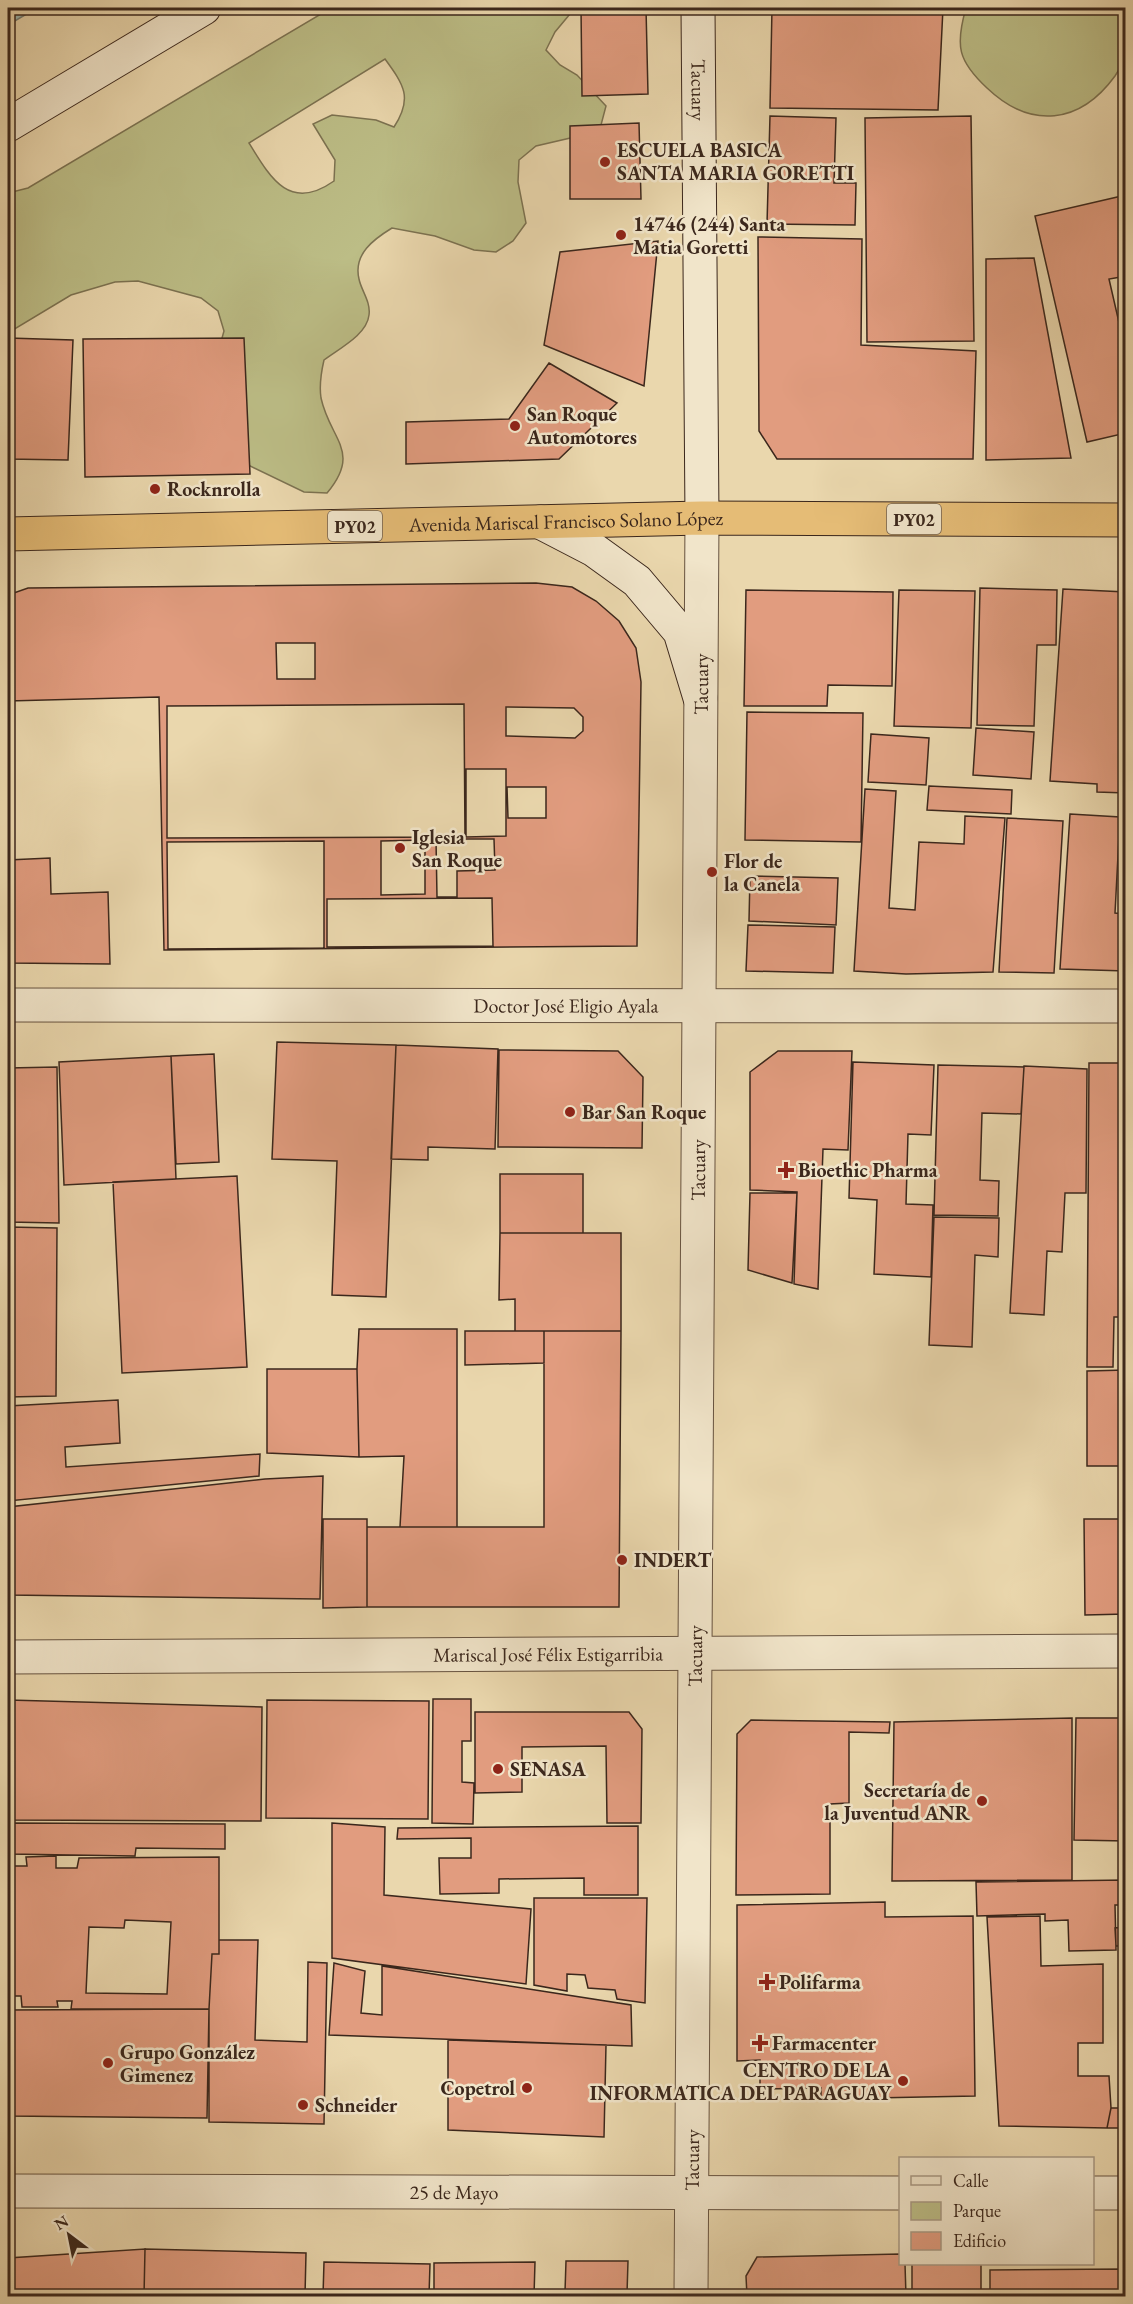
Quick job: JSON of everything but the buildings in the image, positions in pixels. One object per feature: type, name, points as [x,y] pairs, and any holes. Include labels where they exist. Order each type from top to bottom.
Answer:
[{"type":"highway","name":"Avenida Mariscal Francisco Solano López","points":[[8,534],[702,518],[1125,520]]},
{"type":"street","points":[[8,125],[204,8]]},
{"type":"street","name":"Tacuary","points":[[691,2296],[697,1005],[702,518],[698,8]]},
{"type":"street","points":[[540,522],[594,550],[637,581],[680,632],[700,698]]},
{"type":"street","name":"Doctor José Eligio Ayala","points":[[8,1005],[1125,1006]]},
{"type":"street","name":"Mariscal José Félix Estigarribia","points":[[8,1657],[1125,1651]]},
{"type":"street","name":"25 de Mayo","points":[[8,2191],[899,2193]]},
{"type":"street","points":[[1094,2193],[1125,2193]]},
{"type":"green space","points":[[331,8],[575,8],[555,32],[546,50],[560,65],[577,75],[606,106],[601,125],[579,136],[536,146],[519,160],[518,182],[526,223],[513,241],[496,252],[474,250],[435,236],[392,228],[366,248],[358,270],[360,283],[369,305],[367,322],[358,335],[324,360],[321,374],[321,398],[343,456],[337,479],[327,493],[304,492],[244,463],[211,377],[224,331],[218,311],[201,298],[138,281],[115,282],[71,295],[8,333],[8,193],[28,188]],"holes":[[[385,59],[401,84],[405,100],[394,127],[376,120],[332,115],[313,124],[335,160],[334,181],[319,190],[305,193],[294,192],[283,187],[274,179],[249,143]]]},
{"type":"green space","points":[[966,8],[1114,8],[1123,23],[1126,34],[1126,46],[1121,65],[1101,92],[1071,112],[1054,116],[1021,111],[1004,102],[987,88],[965,61],[960,43]]},
{"type":"water","points":[[8,8],[37,8],[8,25]]},
{"type":"place","name":"ESCUELA BASICA SANTA MARIA GORETTI","points":[[605,162]]},
{"type":"place","name":"14746 (244) Santa Matia Goretti","points":[[621,235]]},
{"type":"place","name":"San Roque Automotores","points":[[515,426]]},
{"type":"place","name":"Rocknrolla","points":[[155,489]]},
{"type":"place","name":"Iglesia San Roque","points":[[400,848]]},
{"type":"place","name":"Flor de la Canela","points":[[712,872]]},
{"type":"place","name":"Bar San Roque","points":[[570,1112]]},
{"type":"place","name":"Bioethic Pharma","points":[[786,1170]]},
{"type":"place","name":"INDERT","points":[[622,1560]]},
{"type":"place","name":"SENASA","points":[[498,1769]]},
{"type":"place","name":"Secretaría de la Juventud ANR","points":[[982,1801]]},
{"type":"place","name":"Polifarma","points":[[767,1982]]},
{"type":"place","name":"Farmacenter","points":[[760,2043]]},
{"type":"place","name":"Grupo González Gimenez","points":[[108,2063]]},
{"type":"place","name":"CENTRO DE LA INFORMATICA DEL PARAGUAY","points":[[903,2081]]},
{"type":"place","name":"Copetrol","points":[[527,2088]]},
{"type":"place","name":"Schneider","points":[[303,2105]]}]
